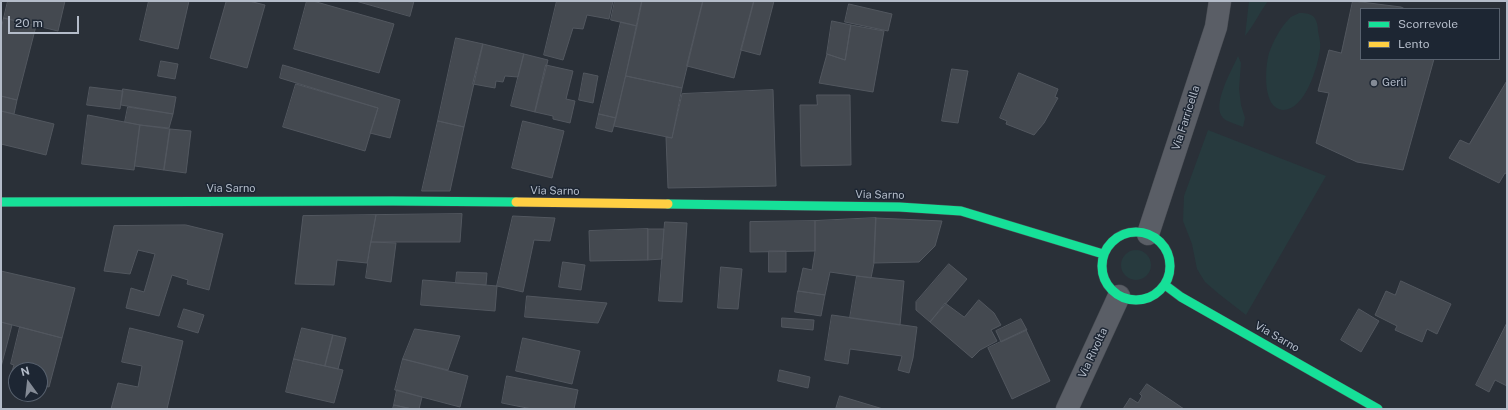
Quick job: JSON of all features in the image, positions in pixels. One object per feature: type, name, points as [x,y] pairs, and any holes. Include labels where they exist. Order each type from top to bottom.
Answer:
[{"type":"main road","name":"Via Sarno","points":[[1,202],[393,201],[899,207],[961,211],[1103,254]]},
{"type":"main road","points":[[1137,232],[1148,234],[1157,239],[1164,246],[1170,265],[1169,275],[1165,285],[1149,298],[1129,300],[1111,291],[1105,283],[1101,264],[1103,254],[1108,245],[1116,238],[1126,233],[1137,232]]},
{"type":"main road","name":"Via Sarno","points":[[1165,285],[1181,297],[1378,409]]},
{"type":"street","name":"Via Farricella","points":[[1148,234],[1216,27],[1220,1]]},
{"type":"street","name":"Via Rivolta","points":[[1067,409],[1119,296]]},
{"type":"green space","points":[[1249,1],[1268,1],[1245,36]]},
{"type":"green space","points":[[1299,13],[1311,15],[1316,20],[1320,44],[1319,57],[1313,76],[1304,95],[1298,103],[1291,108],[1283,110],[1276,108],[1271,103],[1268,95],[1266,77],[1268,59],[1277,35],[1292,16]]},
{"type":"green space","points":[[1238,56],[1241,63],[1239,89],[1241,105],[1245,118],[1243,127],[1223,118],[1219,105],[1227,78]]},
{"type":"green space","points":[[1208,130],[1326,176],[1246,315],[1205,282],[1197,269],[1192,244],[1183,221],[1184,196]]},
{"type":"green space","points":[[1136,250],[1147,254],[1151,265],[1147,276],[1136,280],[1125,276],[1121,265],[1125,254]]},
{"type":"building","points":[[8,1],[65,1],[58,31],[4,18]]},
{"type":"building","points":[[149,1],[189,1],[178,49],[140,40]]},
{"type":"building","points":[[249,1],[265,5],[247,68],[210,58],[226,2]]},
{"type":"building","points":[[307,1],[313,1],[394,24],[379,73],[294,49]]},
{"type":"building","points":[[356,1],[414,1],[410,16]]},
{"type":"building","points":[[557,1],[613,1],[609,19],[587,15],[583,29],[573,28],[563,60],[544,55]]},
{"type":"building","points":[[615,1],[642,1],[637,26],[611,20]]},
{"type":"building","points":[[642,1],[703,1],[682,88],[626,76]]},
{"type":"building","points":[[703,1],[754,1],[734,78],[687,66]]},
{"type":"building","points":[[754,1],[774,1],[760,55],[741,50]]},
{"type":"building","name":"Gerli","points":[[1353,1],[1403,8],[1360,8],[1360,60],[1434,60],[1403,170],[1357,162],[1316,143],[1329,93],[1318,91],[1329,50],[1341,53]]},
{"type":"building","points":[[849,4],[892,14],[888,31],[845,22]]},
{"type":"building","points":[[4,18],[36,26],[17,100],[1,96],[1,30]]},
{"type":"building","points":[[832,21],[851,25],[845,60],[827,54]]},
{"type":"building","points":[[621,22],[637,26],[616,118],[599,114]]},
{"type":"building","points":[[851,25],[884,31],[873,92],[819,83],[827,54],[845,60]]},
{"type":"building","points":[[456,38],[483,44],[464,127],[438,121]]},
{"type":"building","points":[[483,44],[524,54],[518,77],[505,76],[503,82],[496,81],[495,88],[473,84]]},
{"type":"building","points":[[524,54],[548,60],[535,112],[511,106]]},
{"type":"building","points":[[161,61],[178,64],[175,79],[158,76]]},
{"type":"building","points":[[283,65],[400,100],[390,138],[370,133],[378,108],[280,78]]},
{"type":"building","points":[[546,65],[573,71],[566,99],[575,101],[570,123],[553,119],[553,116],[535,112]]},
{"type":"building","points":[[952,69],[968,71],[958,123],[942,121]]},
{"type":"building","points":[[584,73],[598,76],[593,103],[579,100]]},
{"type":"building","points":[[1019,73],[1058,89],[1055,97],[1058,98],[1044,123],[1034,135],[1006,124],[1007,121],[1000,118]]},
{"type":"building","points":[[626,76],[682,88],[672,138],[614,126]]},
{"type":"building","points":[[1507,81],[1507,174],[1505,173],[1499,183],[1449,158],[1460,140],[1469,144]]},
{"type":"building","points":[[296,84],[378,108],[365,151],[283,127]]},
{"type":"building","points":[[90,87],[123,91],[120,109],[87,105]]},
{"type":"building","points":[[123,89],[176,97],[173,114],[121,105]]},
{"type":"building","points":[[773,90],[776,186],[668,188],[666,137],[672,138],[682,94]]},
{"type":"building","points":[[817,95],[850,95],[851,165],[801,166],[800,105],[817,105]]},
{"type":"building","points":[[1,96],[17,100],[14,114],[1,111]]},
{"type":"building","points":[[128,107],[173,114],[169,128],[125,122]]},
{"type":"building","points":[[1,111],[54,124],[46,155],[1,144]]},
{"type":"building","points":[[599,114],[616,118],[612,132],[596,128]]},
{"type":"building","points":[[88,115],[140,125],[134,170],[82,164]]},
{"type":"building","points":[[438,121],[464,127],[450,191],[422,191]]},
{"type":"building","points":[[523,121],[564,131],[552,178],[512,168]]},
{"type":"building","points":[[140,125],[170,129],[164,170],[135,166]]},
{"type":"building","points":[[170,129],[191,131],[186,173],[164,170]]},
{"type":"building","points":[[462,214],[460,242],[371,242],[376,215]]},
{"type":"building","points":[[376,215],[367,263],[337,260],[334,285],[295,284],[303,216]]},
{"type":"building","points":[[513,216],[555,218],[550,241],[534,240],[523,292],[497,286]]},
{"type":"building","points":[[876,218],[942,221],[935,246],[919,262],[874,263]]},
{"type":"building","points":[[876,218],[874,263],[871,278],[830,272],[825,295],[798,291],[803,268],[812,270],[815,251],[815,221]]},
{"type":"building","points":[[815,221],[815,251],[750,252],[750,222]]},
{"type":"building","points":[[665,222],[687,223],[682,302],[659,301]]},
{"type":"building","points":[[186,225],[223,234],[209,290],[187,284],[188,280],[172,275],[159,316],[126,308],[131,288],[144,292],[155,254],[138,250],[130,274],[104,271],[114,226]]},
{"type":"building","points":[[648,229],[664,229],[662,259],[648,260]]},
{"type":"building","points":[[648,229],[648,260],[590,261],[589,231]]},
{"type":"building","points":[[371,242],[396,243],[391,282],[366,278]]},
{"type":"building","points":[[769,251],[786,251],[786,272],[769,272]]},
{"type":"building","points":[[563,262],[585,265],[581,290],[559,287]]},
{"type":"building","points":[[949,264],[967,279],[930,322],[916,310],[916,302]]},
{"type":"building","points":[[721,267],[742,269],[738,309],[718,308]]},
{"type":"building","points":[[1,271],[75,288],[62,338],[1,322]]},
{"type":"building","points":[[457,272],[487,273],[486,285],[456,283]]},
{"type":"building","points":[[857,276],[904,281],[900,325],[850,318]]},
{"type":"building","points":[[423,280],[497,286],[495,311],[421,305]]},
{"type":"building","points":[[1401,281],[1451,304],[1437,334],[1427,329],[1422,342],[1395,330],[1397,326],[1375,315],[1386,291],[1395,295]]},
{"type":"building","points":[[798,291],[825,295],[821,316],[795,312]]},
{"type":"building","points":[[527,296],[607,303],[598,323],[525,317]]},
{"type":"building","points":[[979,300],[994,313],[1001,325],[991,330],[997,341],[980,350],[972,358],[930,322],[945,303],[964,317]]},
{"type":"building","points":[[184,309],[204,315],[198,333],[178,327]]},
{"type":"building","points":[[1359,309],[1379,321],[1361,352],[1341,340]]},
{"type":"building","points":[[832,315],[917,327],[913,358],[909,373],[898,370],[902,356],[850,349],[848,364],[825,360]]},
{"type":"building","points":[[782,318],[814,320],[813,330],[782,327]]},
{"type":"building","points":[[1021,319],[1027,330],[1001,342],[996,331]]},
{"type":"building","points":[[1,322],[12,325],[1,367]]},
{"type":"building","points":[[1507,323],[1507,386],[1495,380],[1489,392],[1476,385]]},
{"type":"building","points":[[20,327],[62,338],[49,387],[48,362],[11,362]]},
{"type":"building","points":[[130,328],[183,341],[167,409],[111,409],[118,383],[138,387],[142,366],[122,362]]},
{"type":"building","points":[[302,328],[333,335],[325,366],[294,359]]},
{"type":"building","points":[[415,329],[460,336],[448,370],[403,359]]},
{"type":"building","points":[[1026,330],[1050,381],[1012,399],[988,348]]},
{"type":"building","points":[[333,335],[346,338],[338,369],[325,366]]},
{"type":"building","points":[[523,338],[580,351],[572,384],[516,371]]},
{"type":"building","points":[[294,359],[343,370],[334,403],[286,392]]},
{"type":"building","points":[[403,359],[468,376],[460,407],[395,390]]},
{"type":"building","points":[[780,370],[810,377],[808,388],[778,381]]},
{"type":"building","points":[[507,376],[578,390],[574,409],[532,409],[502,403]]},
{"type":"building","points":[[1147,384],[1184,409],[1123,409],[1130,398],[1138,403],[1142,396],[1140,394]]},
{"type":"building","points":[[397,390],[422,397],[419,409],[394,405]]},
{"type":"building","points":[[840,396],[883,409],[836,409]]},
{"type":"building","points":[[394,405],[412,409],[393,409]]},
{"type":"traffic: fast","points":[[1,202],[516,202]]},
{"type":"traffic: fast","points":[[668,204],[899,207],[961,211],[1103,254]]},
{"type":"traffic: fast","points":[[1129,232],[1143,232],[1155,237],[1165,247],[1170,259],[1170,266],[1170,273],[1165,285],[1155,295],[1143,300],[1129,300],[1117,295],[1107,285],[1102,273],[1102,259],[1107,247],[1117,237],[1129,232]]},
{"type":"traffic: fast","points":[[1165,285],[1181,297],[1378,409]]},
{"type":"traffic: slow","points":[[516,202],[668,204]]},
{"type":"place","name":"Gerli","points":[[1374,83]]}]
